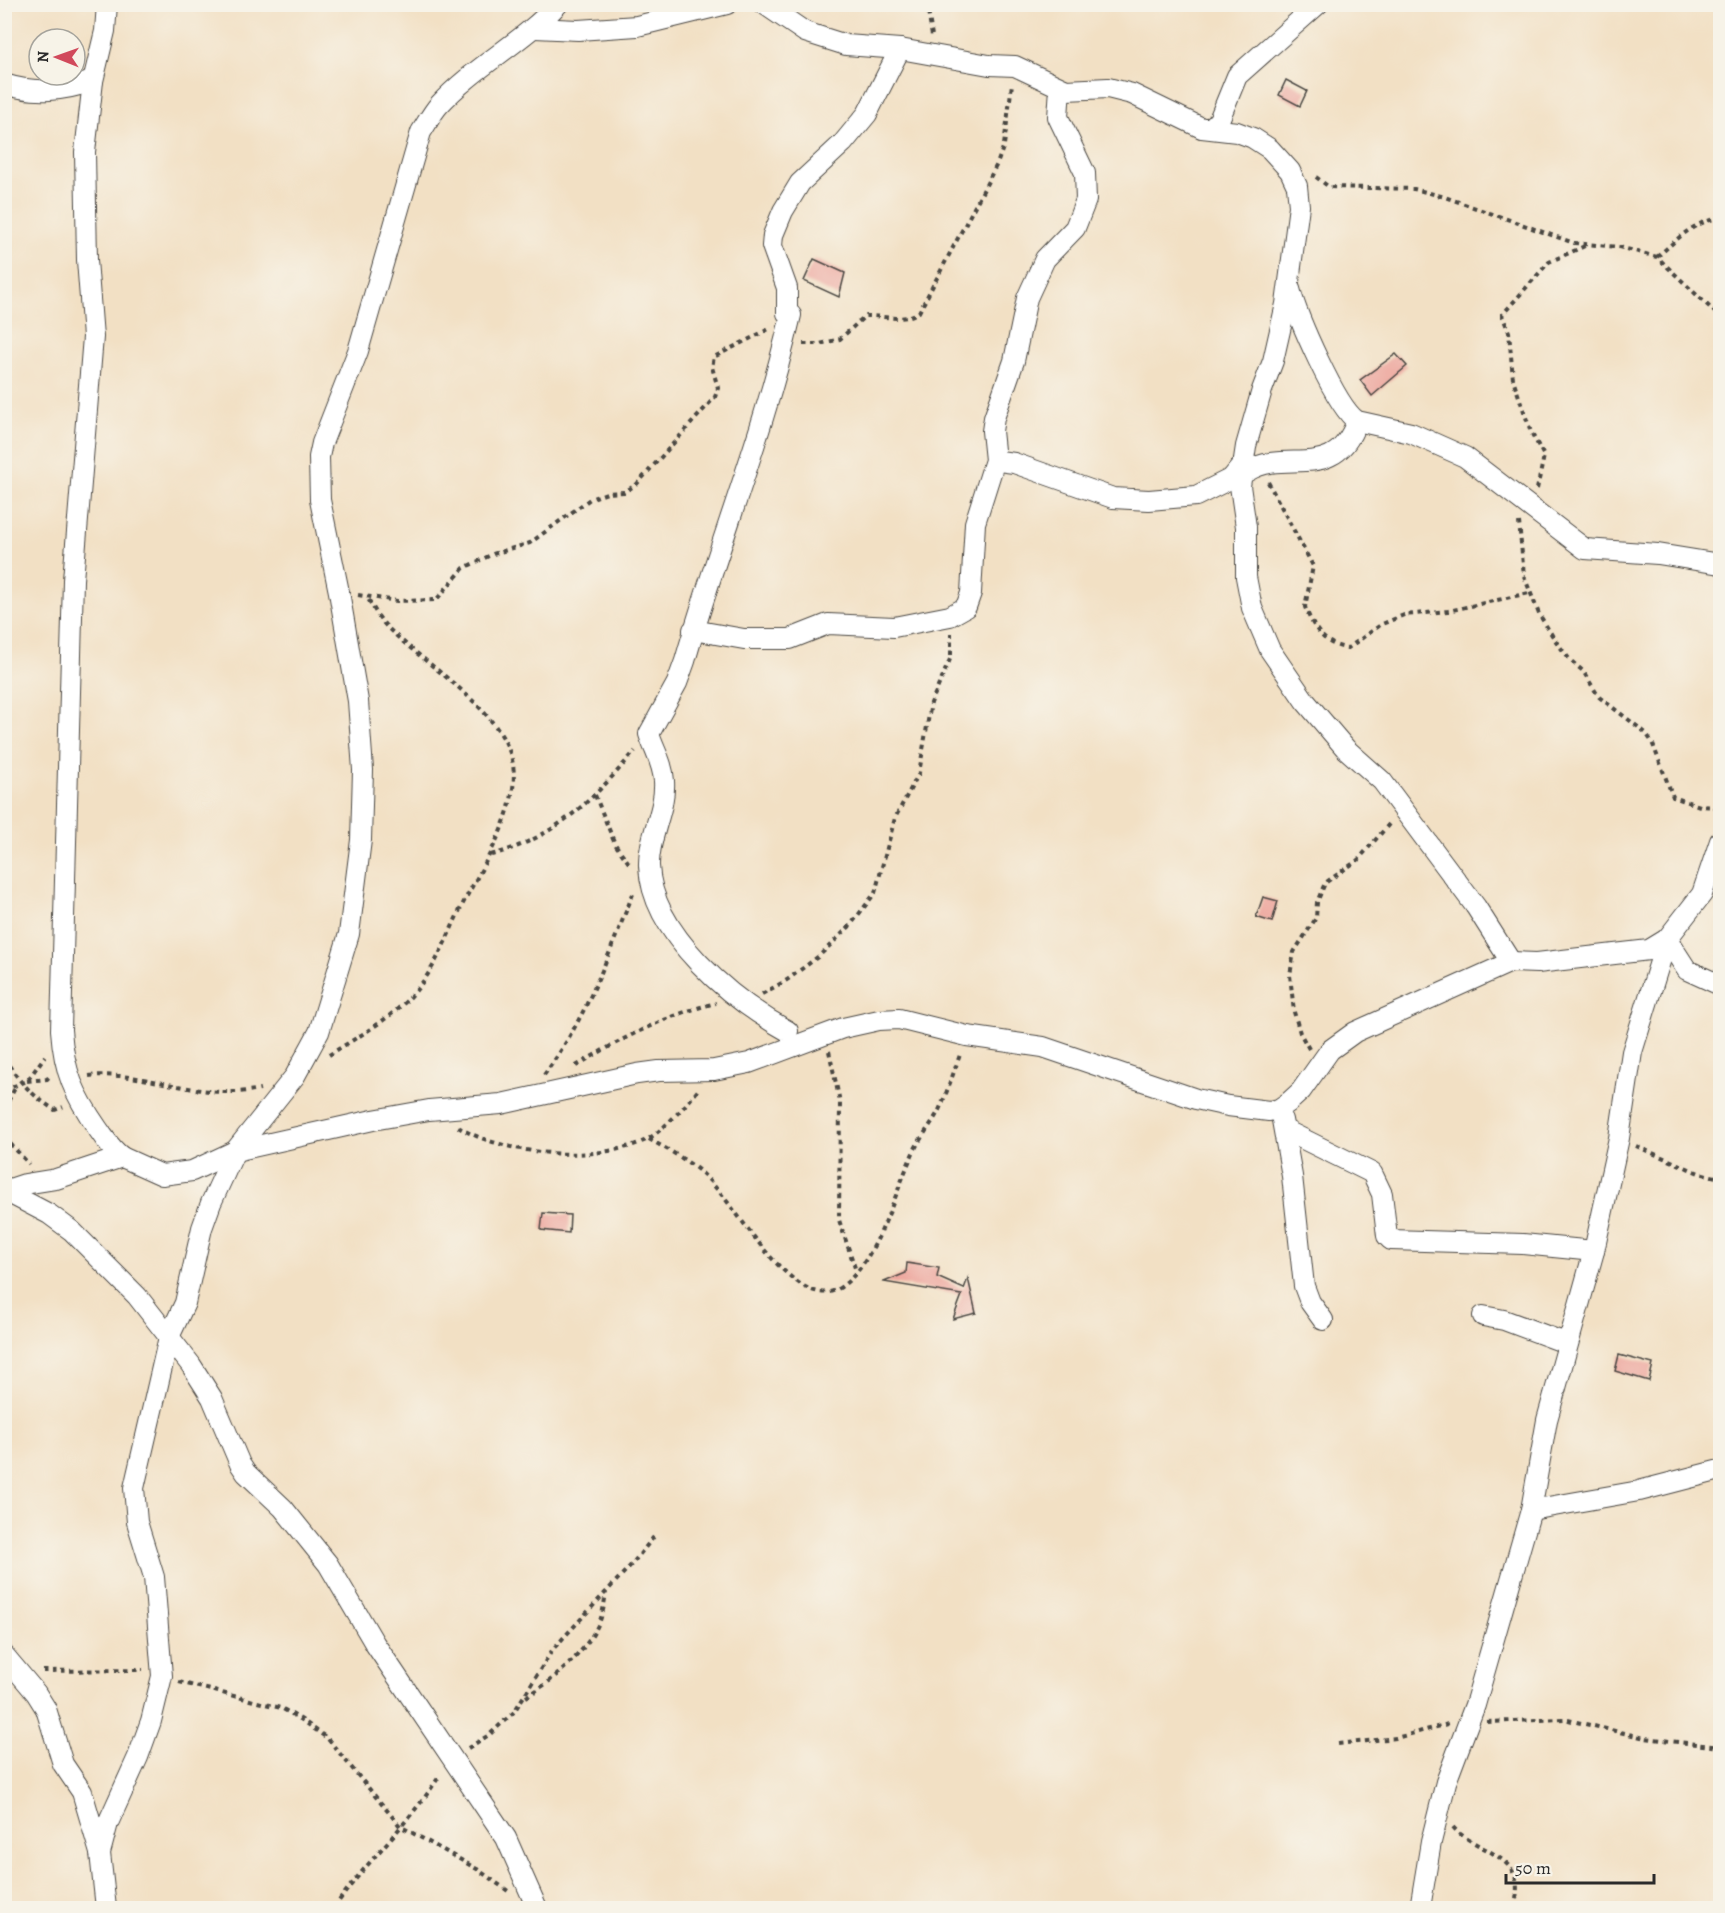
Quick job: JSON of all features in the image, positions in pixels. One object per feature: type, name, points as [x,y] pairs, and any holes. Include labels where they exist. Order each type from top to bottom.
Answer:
[{"type":"street","points":[[107,4],[105,31],[93,81],[83,184],[93,337],[73,580],[61,1030],[65,1063],[78,1101],[110,1149],[122,1157],[162,1174],[192,1172],[235,1151],[384,1118],[429,1110],[501,1104],[637,1074],[714,1070],[749,1063],[861,1022],[899,1019],[967,1036],[1043,1047],[1196,1099],[1251,1110],[1279,1109],[1301,1091],[1323,1059],[1340,1041],[1355,1032],[1511,962],[1537,963],[1649,950],[1667,939]]},
{"type":"street","points":[[100,1853],[108,1823],[151,1722],[162,1676],[154,1577],[137,1522],[134,1488],[169,1337],[185,1303],[202,1228],[235,1151],[287,1083],[295,1076],[320,1032],[349,934],[361,840],[363,770],[358,701],[339,592],[322,516],[319,458],[321,443],[358,351],[421,132],[438,106],[473,73],[536,28],[558,4]]},
{"type":"street","points":[[536,28],[578,30],[637,27],[727,4]]},
{"type":"street","points":[[764,4],[805,32],[828,40],[865,48],[900,49],[989,65],[1015,66],[1060,88],[1108,88],[1132,94],[1202,129],[1237,132],[1253,138],[1280,158],[1294,178],[1299,206],[1289,285],[1275,352],[1259,398],[1253,464],[1240,495],[1246,527],[1246,577],[1252,609],[1269,650],[1305,701],[1346,749],[1382,781],[1476,907],[1511,962]]},
{"type":"street","points":[[1202,129],[1211,128],[1219,120],[1237,76],[1318,4]]},
{"type":"street","points":[[788,1031],[735,999],[681,942],[664,915],[654,891],[649,867],[664,784],[663,767],[649,734],[677,683],[764,419],[784,344],[790,315],[787,313],[787,288],[772,251],[773,235],[794,190],[867,114],[900,49]]},
{"type":"street","points":[[4,84],[39,91],[67,90],[93,81]]},
{"type":"street","points":[[693,630],[744,639],[790,639],[828,624],[894,627],[950,616],[966,607],[971,593],[975,523],[995,457],[992,431],[994,418],[1014,361],[1031,287],[1045,260],[1076,228],[1086,200],[1085,173],[1058,117],[1060,88]]},
{"type":"street","points":[[1289,285],[1296,311],[1323,368],[1350,417],[1357,422],[1411,433],[1465,457],[1585,549],[1658,555],[1720,564]]},
{"type":"street","points":[[995,457],[999,461],[1014,463],[1113,498],[1168,500],[1196,496],[1232,478],[1253,464],[1320,460],[1350,442],[1357,422]]},
{"type":"street","points":[[1420,1908],[1446,1782],[1472,1713],[1531,1510],[1545,1430],[1594,1251],[1619,1138],[1632,1052],[1667,939],[1702,894],[1720,841]]},
{"type":"street","points":[[1667,939],[1687,970],[1720,984]]},
{"type":"street","points":[[1279,1109],[1285,1130],[1304,1286],[1310,1302],[1323,1320]]},
{"type":"street","points":[[1285,1130],[1372,1173],[1382,1194],[1387,1236],[1391,1240],[1522,1244],[1594,1251]]},
{"type":"street","points":[[5,1191],[24,1184],[56,1179],[122,1157]]},
{"type":"street","points":[[5,1191],[49,1214],[72,1231],[137,1296],[191,1365],[212,1398],[233,1452],[246,1473],[284,1508],[328,1564],[375,1644],[506,1838],[535,1904]]},
{"type":"street","points":[[1483,1316],[1504,1320],[1563,1342],[1570,1335]]},
{"type":"street","points":[[1531,1510],[1639,1491],[1720,1470]]},
{"type":"street","points":[[10,1662],[46,1709],[63,1764],[82,1792],[100,1853],[106,1908]]},
{"type":"path","points":[[927,4],[938,57]]},
{"type":"path","points":[[784,344],[820,344],[840,339],[865,316],[898,319],[908,318],[919,312],[997,164],[1004,144],[1015,66]]},
{"type":"path","points":[[1310,170],[1323,185],[1414,189],[1445,197],[1574,243],[1618,247],[1657,257],[1720,317]]},
{"type":"path","points":[[1657,257],[1692,226],[1702,221],[1720,218]]},
{"type":"path","points":[[1539,516],[1535,494],[1544,465],[1544,456],[1531,432],[1513,379],[1509,332],[1503,315],[1549,262],[1589,244]]},
{"type":"path","points":[[339,592],[397,601],[436,600],[470,565],[530,543],[590,499],[607,493],[624,492],[636,485],[715,397],[718,388],[711,363],[714,357],[777,326],[790,315]]},
{"type":"path","points":[[1253,464],[1295,537],[1307,551],[1313,566],[1305,607],[1320,634],[1331,645],[1348,648],[1382,624],[1404,615],[1448,611],[1529,593]]},
{"type":"path","points":[[1516,498],[1524,576],[1529,593],[1555,640],[1570,660],[1582,671],[1599,697],[1646,733],[1652,742],[1674,797],[1681,802],[1720,807]]},
{"type":"path","points":[[326,1057],[374,1025],[414,993],[432,967],[490,856],[504,821],[511,793],[513,772],[510,753],[472,699],[385,626],[367,597]]},
{"type":"path","points":[[569,1070],[644,1029],[685,1011],[759,995],[787,980],[819,956],[849,927],[875,893],[895,818],[919,773],[931,703],[951,657],[950,616]]},
{"type":"path","points":[[490,856],[513,849],[563,823],[595,795],[649,734]]},
{"type":"path","points":[[595,795],[615,844],[634,871]]},
{"type":"path","points":[[1323,1059],[1316,1058],[1307,1046],[1294,1012],[1290,975],[1294,952],[1298,941],[1316,918],[1317,902],[1325,883],[1358,860],[1401,808]]},
{"type":"path","points":[[543,1076],[563,1048],[595,991],[636,887]]},
{"type":"path","points":[[825,1036],[840,1102],[839,1220],[856,1272]]},
{"type":"path","points":[[649,1139],[705,1176],[764,1251],[807,1289],[820,1293],[829,1292],[840,1287],[856,1272],[882,1229],[915,1150],[940,1109],[967,1036]]},
{"type":"path","points":[[4,1058],[22,1084],[39,1100],[55,1110],[78,1101]]},
{"type":"path","points":[[65,1063],[75,1077],[97,1075],[139,1078],[193,1091],[251,1091],[287,1083]]},
{"type":"path","points":[[456,1125],[474,1136],[514,1148],[551,1152],[594,1152],[625,1148],[649,1139],[691,1099],[714,1070]]},
{"type":"path","points":[[4,1090],[22,1084]]},
{"type":"path","points":[[4,1109],[16,1087]]},
{"type":"path","points":[[4,1137],[32,1167],[56,1179]]},
{"type":"path","points":[[1619,1138],[1698,1173],[1720,1178]]},
{"type":"path","points":[[334,1908],[400,1826],[423,1803],[452,1757],[489,1735],[514,1712],[553,1649],[606,1593],[656,1534]]},
{"type":"path","points":[[525,1697],[542,1687],[580,1650],[597,1627],[606,1593]]},
{"type":"path","points":[[10,1662],[65,1672],[142,1670],[195,1688],[281,1708],[302,1719],[327,1738],[400,1826],[414,1836],[477,1869],[508,1891],[535,1904]]},
{"type":"path","points":[[1338,1744],[1396,1738],[1457,1723],[1472,1713],[1564,1719],[1645,1738],[1720,1747]]},
{"type":"path","points":[[1439,1810],[1460,1836],[1509,1865],[1517,1881],[1515,1908]]},
{"type":"building","points":[[1286,80],[1307,91],[1300,106],[1279,95]]},
{"type":"building","points":[[814,259],[845,273],[839,297],[804,281]]},
{"type":"building","points":[[1396,354],[1407,366],[1372,396],[1360,380]]},
{"type":"building","points":[[1263,897],[1278,901],[1272,922],[1256,917]]},
{"type":"building","points":[[543,1213],[570,1215],[569,1233],[541,1230]]},
{"type":"building","points":[[907,1263],[939,1268],[937,1277],[964,1289],[968,1278],[976,1313],[953,1319],[962,1295],[884,1282],[906,1273]]},
{"type":"building","points":[[1619,1355],[1653,1364],[1649,1381],[1615,1371]]}]
